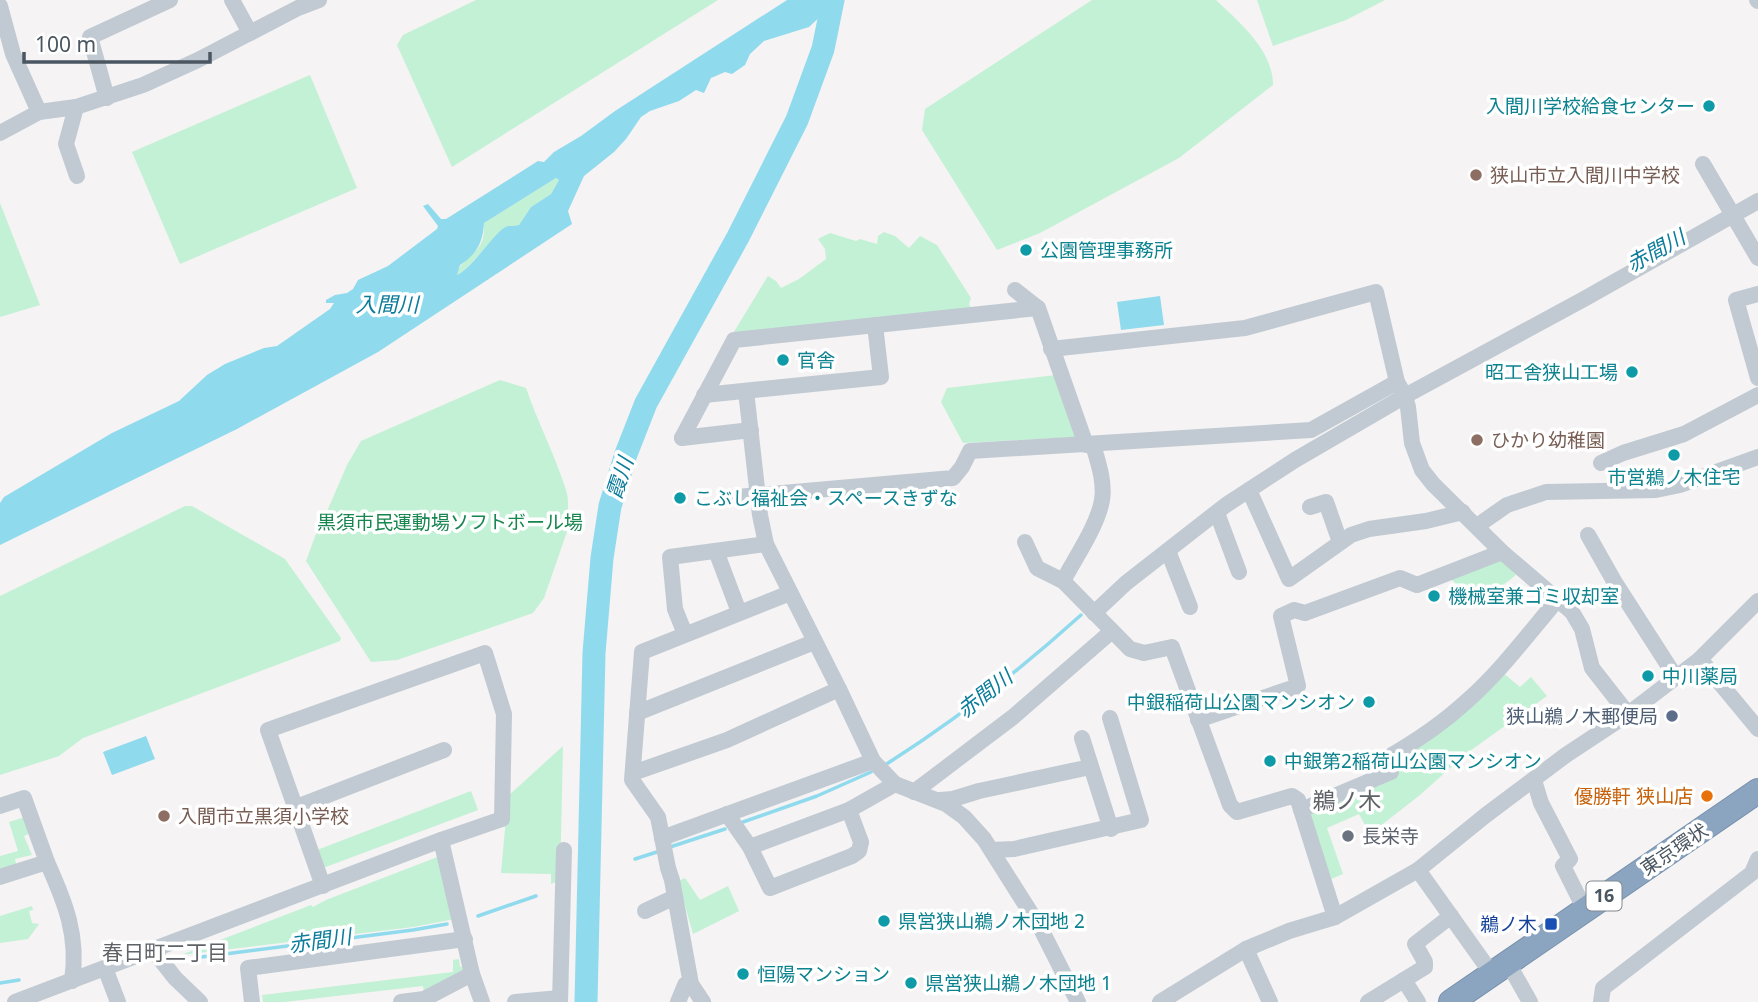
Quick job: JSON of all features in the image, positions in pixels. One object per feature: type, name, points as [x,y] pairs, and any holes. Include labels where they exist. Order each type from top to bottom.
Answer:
[{"type":"highway","name":"東京環状","points":[[1478,1002],[1506,971],[1585,910],[1758,791]]},
{"type":"highway","name":"東京環状","points":[[1451,1002],[1506,971],[1758,808]]},
{"type":"street","points":[[107,98],[90,37],[170,0]]},
{"type":"street","points":[[232,0],[250,33]]},
{"type":"street","points":[[0,133],[38,111],[76,107],[144,85],[318,0]]},
{"type":"street","points":[[0,6],[13,54],[38,111]]},
{"type":"street","points":[[76,107],[66,144],[77,176]]},
{"type":"street","points":[[1703,164],[1758,258]]},
{"type":"street","points":[[726,498],[953,478],[970,451],[1311,430],[1584,299],[1758,201]]},
{"type":"street","points":[[1015,290],[1038,309],[1102,484],[1102,500],[1094,521],[1063,581]]},
{"type":"street","points":[[1051,349],[1245,328],[1376,292],[1412,443],[1423,470],[1433,484],[1502,552],[1572,612],[1582,629],[1592,668],[1628,714]]},
{"type":"street","points":[[1758,294],[1736,300],[1758,378]]},
{"type":"street","points":[[751,430],[682,438],[734,340],[1038,309]]},
{"type":"street","points":[[704,395],[881,377],[875,325]]},
{"type":"street","points":[[1094,613],[1217,513],[1401,389]]},
{"type":"street","points":[[746,391],[766,544],[873,761],[895,784],[940,800],[964,817],[992,850],[1041,929],[1078,1002]]},
{"type":"street","points":[[1601,463],[1623,453],[1684,434],[1758,395]]},
{"type":"street","points":[[1477,526],[1507,505],[1546,492],[1656,490],[1680,485],[1758,457]]},
{"type":"street","points":[[1249,490],[1289,579],[1351,535],[1369,529],[1426,521],[1463,512]]},
{"type":"street","points":[[1310,507],[1326,502],[1340,542]]},
{"type":"street","points":[[1217,513],[1239,572]]},
{"type":"street","points":[[1588,535],[1675,676]]},
{"type":"street","points":[[1025,542],[1037,568],[1063,581],[1134,652],[1144,653],[1172,647],[1230,805],[1237,812],[1292,796],[1298,800],[1335,917]]},
{"type":"street","points":[[685,634],[675,609],[670,557],[766,544]]},
{"type":"street","points":[[716,551],[740,612]]},
{"type":"street","points":[[1168,551],[1190,607]]},
{"type":"street","points":[[1198,720],[1298,686],[1281,616],[1294,610],[1305,613],[1400,578],[1417,585],[1502,552]]},
{"type":"street","points":[[703,1002],[691,984],[658,817],[632,780],[642,652],[790,593]]},
{"type":"street","points":[[1301,810],[1391,772],[1387,758],[1467,702],[1558,599]]},
{"type":"street","points":[[1160,1002],[1246,949],[1289,931],[1335,917],[1418,870],[1486,814],[1566,755],[1628,714],[1700,659],[1758,601]]},
{"type":"street","points":[[914,792],[1013,717],[1112,631]]},
{"type":"street","points":[[637,713],[814,642]]},
{"type":"street","points":[[15,1002],[502,819],[504,714],[485,653],[268,730],[323,886]]},
{"type":"street","points":[[1700,659],[1756,723]]},
{"type":"street","points":[[633,773],[727,740],[839,690]]},
{"type":"street","points":[[992,850],[1014,849],[1141,820],[1110,718]]},
{"type":"street","points":[[1082,738],[1111,829]]},
{"type":"street","points":[[294,808],[444,750]]},
{"type":"street","points":[[662,838],[873,761]]},
{"type":"street","points":[[940,800],[1090,767]]},
{"type":"street","points":[[1534,780],[1541,803],[1570,859],[1563,866],[1585,910]]},
{"type":"street","points":[[750,847],[849,810],[895,784]]},
{"type":"street","points":[[0,806],[24,798],[67,908],[75,962],[72,981]]},
{"type":"street","points":[[727,814],[750,847],[770,888],[859,851],[861,842],[849,810]]},
{"type":"street","points":[[441,840],[472,974],[482,1002]]},
{"type":"street","points":[[515,1002],[560,1000],[564,850]]},
{"type":"street","points":[[0,877],[47,862]]},
{"type":"street","points":[[1418,870],[1451,916],[1506,971],[1530,1002]]},
{"type":"street","points":[[1601,1002],[1603,988],[1756,870]]},
{"type":"street","points":[[645,911],[675,897]]},
{"type":"street","points":[[1368,1002],[1425,967],[1415,944],[1451,916]]},
{"type":"street","points":[[252,1002],[248,968],[465,939]]},
{"type":"street","points":[[1246,949],[1270,1002]]},
{"type":"street","points":[[153,950],[175,978],[200,1002]]},
{"type":"street","points":[[105,968],[118,1002]]},
{"type":"street","points":[[401,1002],[425,1001],[472,974]]},
{"type":"street","points":[[1404,980],[1418,1002]]},
{"type":"street","points":[[678,1002],[685,985],[691,984]]},
{"type":"green space","points":[[476,0],[718,0],[452,167],[397,45],[403,35]]},
{"type":"green space","points":[[1092,0],[1216,0],[1254,38],[1272,72],[1273,85],[1179,158],[1040,233],[997,250],[922,130],[925,109]]},
{"type":"green space","points":[[1257,0],[1385,0],[1346,20],[1273,46]]},
{"type":"green space","points":[[310,75],[357,188],[180,264],[132,152]]},
{"type":"green space","points":[[556,178],[559,180],[551,194],[531,207],[519,225],[503,229],[457,275],[461,266],[480,246],[484,223]]},
{"type":"green space","points":[[0,203],[40,305],[0,317]]},
{"type":"green space","points":[[884,232],[895,236],[909,248],[920,236],[937,245],[971,298],[969,304],[972,311],[732,335],[768,276],[781,288],[799,279],[826,259],[825,249],[818,239],[830,233],[877,244],[878,236]]},
{"type":"green space","points":[[1056,375],[1077,437],[963,443],[941,402],[947,388]]},
{"type":"green space","name":"黒須市民運動場ソフトボール場","points":[[500,380],[526,388],[567,494],[570,523],[544,598],[533,613],[397,660],[371,662],[306,561],[321,520],[361,441]]},
{"type":"green space","points":[[185,506],[192,506],[285,559],[341,638],[340,641],[83,738],[59,756],[0,775],[0,596]]},
{"type":"green space","points":[[1501,557],[1516,575],[1486,598],[1474,601],[1451,579]]},
{"type":"green space","points":[[1502,672],[1520,687],[1531,677],[1547,696],[1467,753],[1420,795],[1370,834],[1359,814],[1327,828],[1343,874],[1329,880],[1307,814],[1395,775],[1392,761]]},
{"type":"green space","points":[[563,746],[560,880],[551,884],[551,874],[501,873],[508,796]]},
{"type":"green space","points":[[471,791],[478,810],[323,868],[317,850]]},
{"type":"green space","points":[[25,817],[31,833],[24,836],[32,855],[15,859],[16,864],[0,869],[0,856],[18,851],[9,822]]},
{"type":"green space","points":[[440,856],[455,919],[413,927],[181,955],[311,905],[313,907]]},
{"type":"green space","points":[[685,878],[700,900],[728,886],[739,911],[693,934],[678,881]]},
{"type":"green space","points":[[32,906],[33,910],[29,911],[32,923],[39,924],[28,939],[0,943],[0,916]]},
{"type":"green space","points":[[459,959],[460,967],[464,966],[463,970],[424,992],[423,986],[263,1002],[262,995],[453,972],[453,960]]},
{"type":"water","name":"入間川","points":[[787,0],[838,0],[809,27],[764,41],[750,54],[745,65],[732,74],[725,72],[711,78],[704,93],[696,90],[679,101],[641,117],[614,152],[584,176],[568,211],[572,224],[378,352],[237,429],[0,545],[0,503],[4,497],[112,433],[179,401],[207,375],[225,364],[264,348],[277,346],[330,309],[334,303],[326,303],[326,300],[347,293],[358,280],[388,266],[437,229],[438,226],[423,206],[428,204],[441,219],[446,219],[538,161],[544,162],[554,152]],"holes":[[[556,178],[559,180],[551,194],[531,207],[519,225],[503,229],[464,271],[457,275],[460,265],[478,247],[484,223]]]},
{"type":"water","points":[[1160,296],[1164,325],[1121,330],[1117,302]]},
{"type":"water","points":[[146,736],[155,759],[112,775],[103,752]]},
{"type":"waterway","name":"霞川","points":[[586,1002],[594,653],[602,558],[610,506],[646,403],[738,237],[797,120],[823,49],[833,0]]},
{"type":"waterway","name":"赤間川","points":[[885,765],[986,694],[1081,615]]},
{"type":"waterway","name":"赤間川","points":[[743,822],[817,796],[871,772]]},
{"type":"waterway","name":"赤間川","points":[[667,848],[725,829]]},
{"type":"waterway","name":"赤間川","points":[[635,859],[660,851]]},
{"type":"waterway","name":"赤間川","points":[[478,916],[536,896]]},
{"type":"waterway","name":"赤間川","points":[[194,958],[447,924]]},
{"type":"waterway","name":"赤間川","points":[[0,983],[19,980]]},
{"type":"place","name":"入間川学校給食センター","points":[[1709,106]]},
{"type":"place","name":"狭山市立入間川中学校","points":[[1476,175]]},
{"type":"place","name":"公園管理事務所","points":[[1026,250]]},
{"type":"place","name":"官舎","points":[[783,360]]},
{"type":"place","name":"昭工舎狭山工場","points":[[1632,372]]},
{"type":"place","name":"ひかり幼稚園","points":[[1477,440]]},
{"type":"place","name":"市営鵜ノ木住宅","points":[[1674,455]]},
{"type":"place","name":"こぶし福祉会・スペースきずな","points":[[680,498]]},
{"type":"place","name":"機械室兼ゴミ収却室","points":[[1434,596]]},
{"type":"place","name":"中川薬局","points":[[1648,676]]},
{"type":"place","name":"中銀稲荷山公園マンシオン","points":[[1369,702]]},
{"type":"place","name":"狭山鵜ノ木郵便局","points":[[1672,716]]},
{"type":"place","name":"中銀第2稲荷山公園マンシオン","points":[[1270,761]]},
{"type":"place","name":"優勝軒 狭山店","points":[[1707,796]]},
{"type":"place","name":"入間市立黒須小学校","points":[[164,816]]},
{"type":"place","name":"長栄寺","points":[[1348,836]]},
{"type":"place","name":"県営狭山鵜ノ木団地 2","points":[[884,921]]},
{"type":"place","name":"鵜ノ木","points":[[1551,924]]},
{"type":"place","name":"恒陽マンション","points":[[743,974]]},
{"type":"place","name":"県営狭山鵜ノ木団地 1","points":[[911,983]]},
{"type":"district","name":"鵜ノ木","points":[[1347,801]]},
{"type":"district","name":"春日町二丁目","points":[[165,953]]}]
